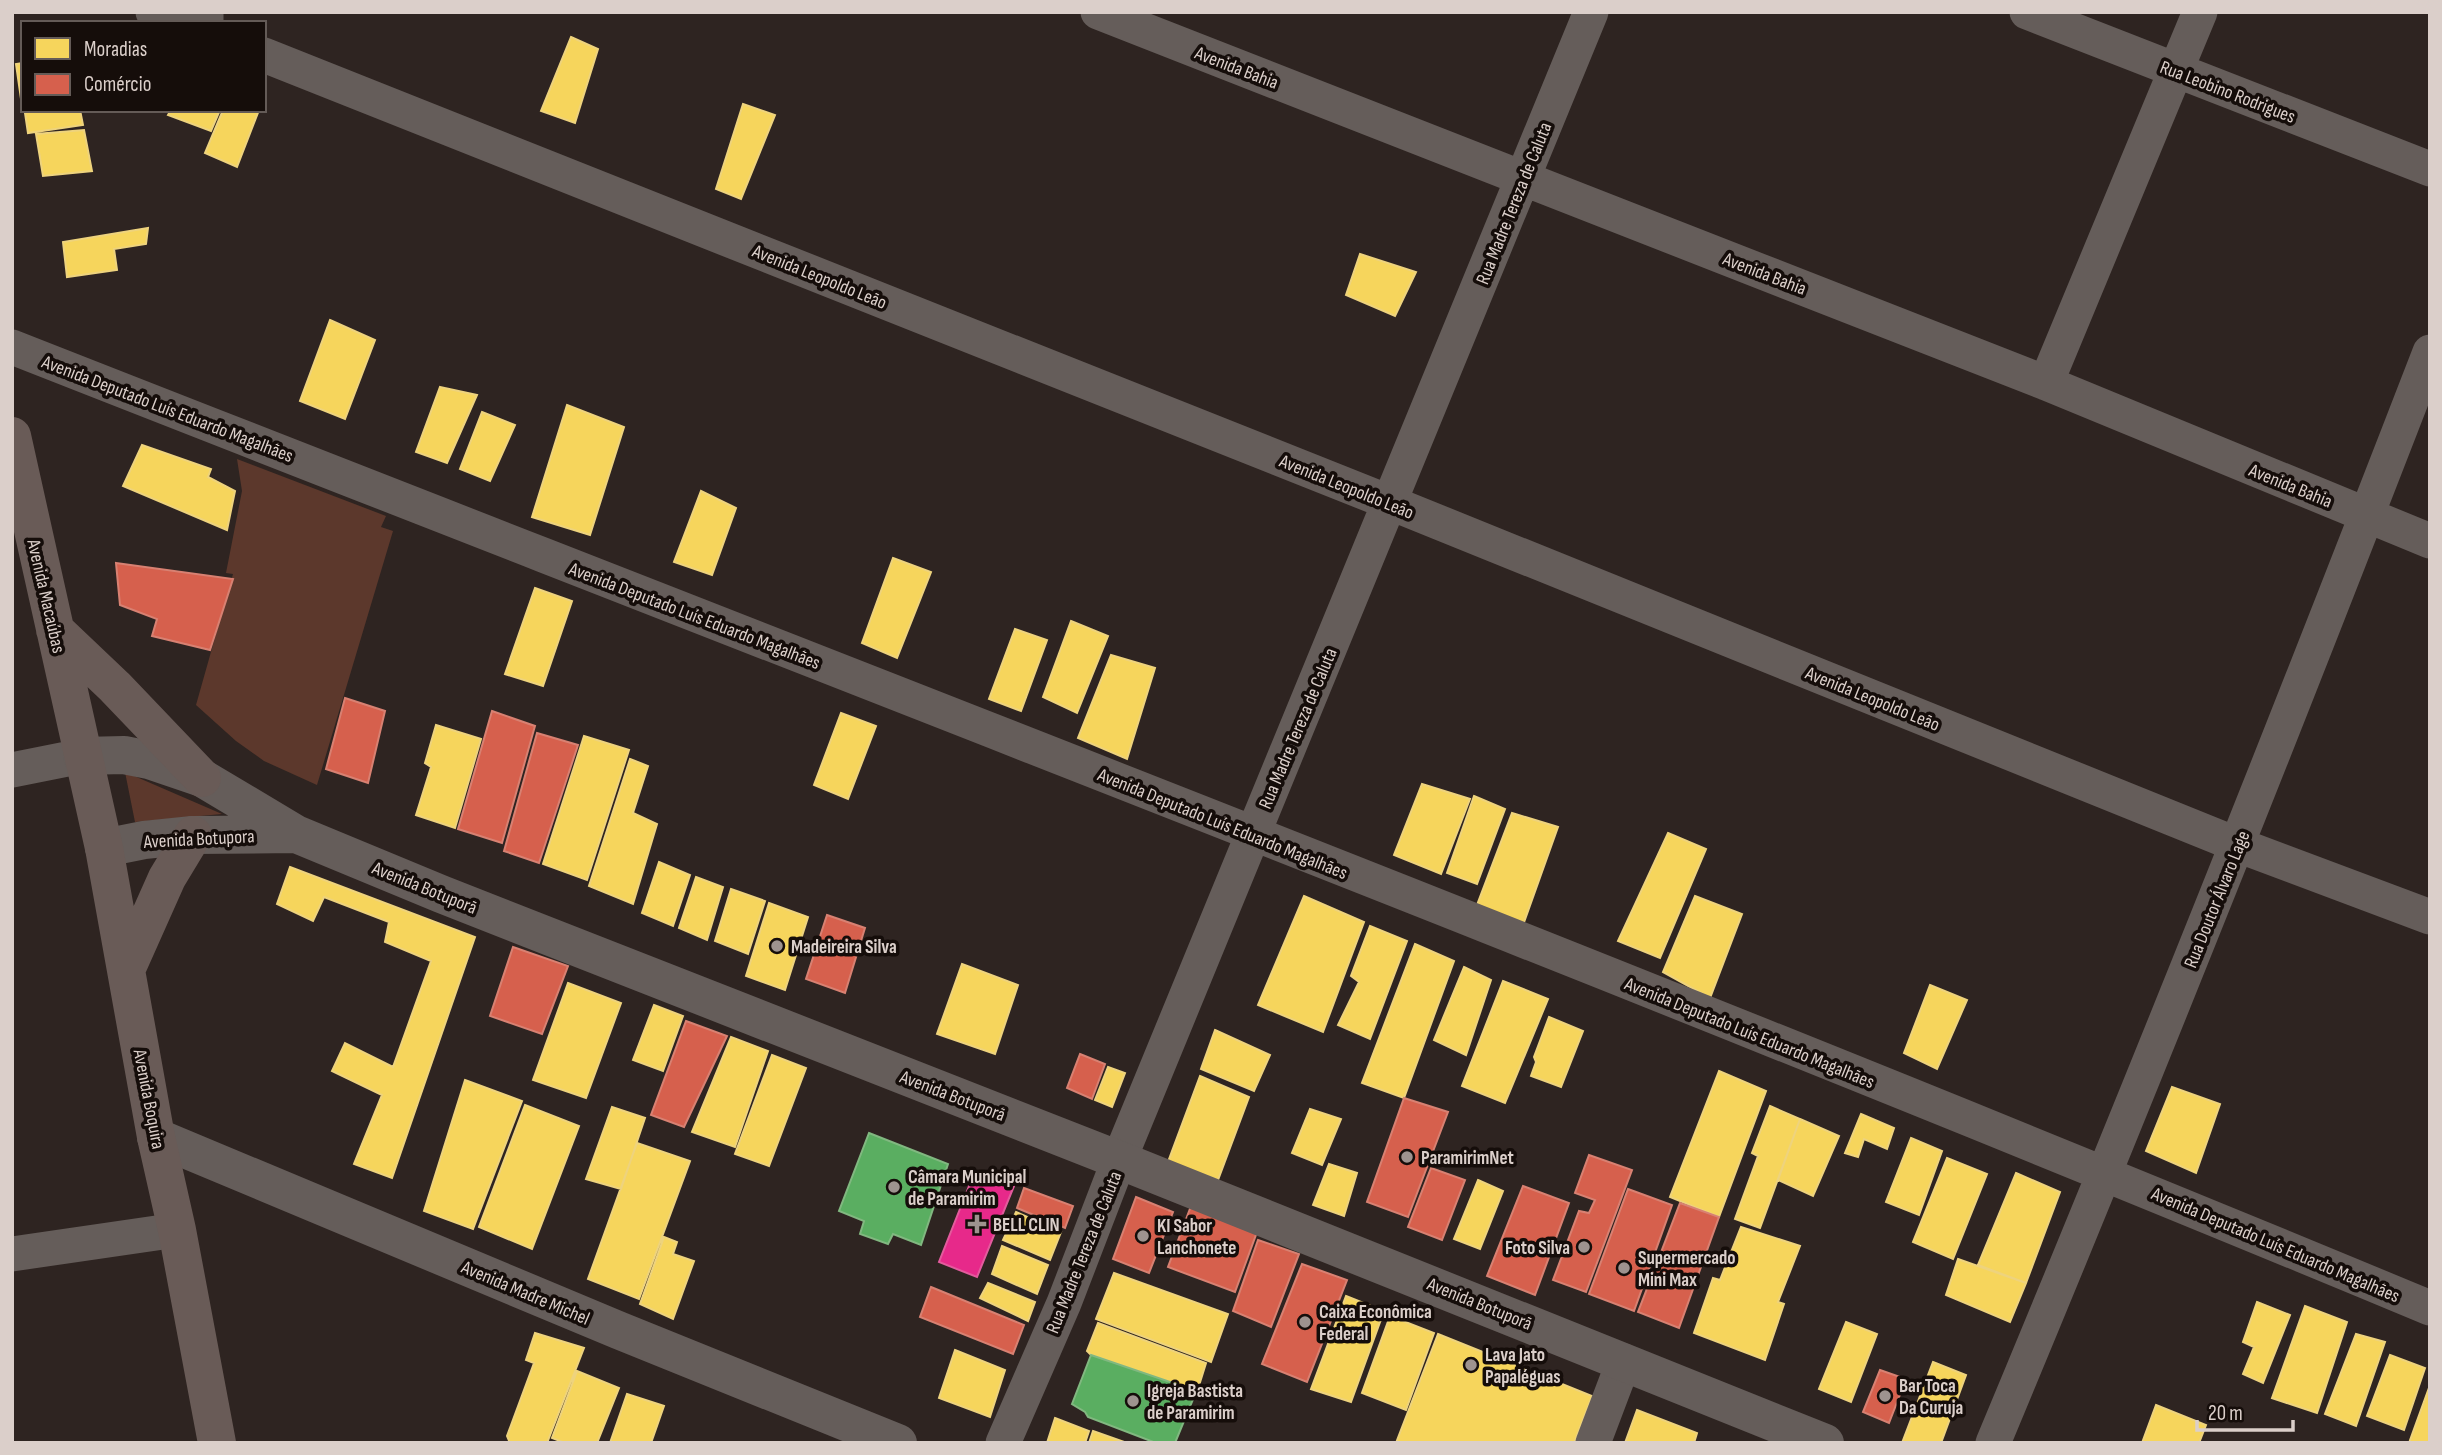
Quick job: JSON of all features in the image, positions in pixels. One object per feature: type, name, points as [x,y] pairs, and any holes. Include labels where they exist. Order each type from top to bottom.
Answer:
[{"type":"main road","name":"Avenida Macaúbas","points":[[12,436],[82,756]]},
{"type":"main road","points":[[55,630],[202,778]]},
{"type":"main road","name":"Avenida Boquira","points":[[82,756],[104,848],[156,1137],[177,1230],[218,1443]]},
{"type":"main road","points":[[126,970],[167,878],[193,835]]},
{"type":"street","points":[[153,12],[176,21]]},
{"type":"street","name":"Avenida Bahia","points":[[1098,12],[2046,383],[2430,541]]},
{"type":"street","name":"Rua Madre Tereza de Caluta","points":[[1003,1443],[1064,1303],[1119,1160],[1252,834],[1391,503],[1591,12]]},
{"type":"street","name":"Rua Leobino Rodrigues","points":[[2027,12],[2430,169]]},
{"type":"street","points":[[2046,383],[2200,12]]},
{"type":"street","name":"Avenida Leopoldo Leão","points":[[266,56],[1391,503],[2238,845],[2430,917]]},
{"type":"street","name":"Avenida Deputado Luís Eduardo Magalhães","points":[[12,347],[2106,1173],[2430,1308]]},
{"type":"street","name":"Rua Doutor Álvaro Lage","points":[[1993,1443],[2106,1173],[2238,845],[2430,352]]},
{"type":"street","name":"Avenida Botuporã","points":[[82,756],[124,755],[149,760],[202,778],[296,835],[1119,1160],[1825,1443]]},
{"type":"street","points":[[12,770],[82,756]]},
{"type":"street","name":"Avenida Botupora","points":[[104,848],[144,840],[193,835],[296,835]]},
{"type":"street","name":"Avenida Madre Michel","points":[[156,1137],[605,1325],[898,1443]]},
{"type":"street","points":[[12,1254],[177,1230]]},
{"type":"street","points":[[1593,1443],[1624,1361]]},
{"type":"shaded area","points":[[237,459],[386,516],[381,527],[393,531],[317,785],[264,761],[236,741],[196,705],[233,574],[226,573],[242,491]]},
{"type":"shaded area","points":[[125,772],[222,814],[135,822]]},
{"type":"building: Moradias","points":[[571,37],[598,49],[575,123],[541,111]]},
{"type":"building: Moradias","points":[[21,63],[21,99],[16,64]]},
{"type":"building: Moradias","points":[[743,104],[775,115],[741,199],[716,189]]},
{"type":"building: Moradias","points":[[80,112],[83,125],[28,133],[25,113]]},
{"type":"building: Moradias","points":[[170,112],[219,112],[211,131],[168,115]]},
{"type":"building: Moradias","points":[[222,112],[258,112],[237,167],[205,153]]},
{"type":"building: Moradias","points":[[84,130],[92,171],[43,176],[36,134]]},
{"type":"building: Moradias","points":[[148,228],[146,244],[114,249],[117,270],[67,277],[63,242]]},
{"type":"building: Moradias","points":[[1360,254],[1416,272],[1395,316],[1346,295]]},
{"type":"building: Moradias","points":[[330,320],[375,340],[345,419],[300,401]]},
{"type":"building: Moradias","points":[[440,387],[477,395],[447,463],[416,452]]},
{"type":"building: Moradias","points":[[567,405],[624,427],[590,535],[532,517]]},
{"type":"building: Moradias","points":[[482,412],[515,425],[490,481],[460,469]]},
{"type":"building: Moradias","points":[[142,445],[211,469],[208,477],[235,491],[227,530],[123,486]]},
{"type":"building: Moradias","points":[[701,491],[736,508],[712,575],[674,562]]},
{"type":"building: Moradias","points":[[893,558],[931,572],[897,658],[862,643]]},
{"type":"building: Moradias","points":[[535,588],[572,601],[543,686],[505,674]]},
{"type":"building: Moradias","points":[[1071,621],[1108,636],[1077,713],[1043,697]]},
{"type":"building: Moradias","points":[[1015,629],[1047,640],[1021,711],[989,699]]},
{"type":"building: Moradias","points":[[1111,655],[1155,668],[1127,759],[1078,738]]},
{"type":"building: Moradias","points":[[841,713],[876,726],[848,799],[814,785]]},
{"type":"building: Moradias","points":[[436,725],[481,739],[455,828],[416,815],[431,767],[425,763]]},
{"type":"building: Moradias","points":[[584,736],[629,750],[587,880],[543,864]]},
{"type":"building: Moradias","points":[[630,759],[648,766],[633,813],[657,824],[633,904],[589,886]]},
{"type":"building: Moradias","points":[[1422,784],[1470,799],[1441,874],[1394,855]]},
{"type":"building: Moradias","points":[[1474,796],[1505,809],[1477,884],[1447,873]]},
{"type":"building: Moradias","points":[[1512,813],[1558,827],[1523,925],[1477,905]]},
{"type":"building: Moradias","points":[[1668,833],[1706,849],[1660,958],[1618,941]]},
{"type":"building: Moradias","points":[[659,862],[690,875],[673,926],[642,913]]},
{"type":"building: Moradias","points":[[290,867],[475,937],[392,1178],[354,1164],[382,1095],[332,1071],[345,1043],[393,1067],[431,961],[385,942],[389,922],[324,897],[313,921],[277,904]]},
{"type":"building: Moradias","points":[[696,877],[723,887],[707,940],[679,928]]},
{"type":"building: Moradias","points":[[731,889],[765,901],[748,954],[715,941]]},
{"type":"building: Moradias","points":[[1304,896],[1364,922],[1323,1032],[1258,1005]]},
{"type":"building: Moradias","points":[[1695,896],[1742,914],[1710,998],[1663,972]]},
{"type":"building: Moradias","name":"Madeireira Silva","points":[[769,903],[808,917],[785,990],[746,976]]},
{"type":"building: Moradias","points":[[1370,926],[1407,941],[1370,1039],[1338,1025],[1359,982],[1351,976]]},
{"type":"building: Moradias","points":[[1415,944],[1454,961],[1404,1098],[1362,1083]]},
{"type":"building: Moradias","points":[[962,964],[1018,985],[995,1054],[937,1034]]},
{"type":"building: Moradias","points":[[1464,967],[1491,980],[1466,1055],[1434,1040]]},
{"type":"building: Moradias","points":[[1503,981],[1548,999],[1505,1103],[1462,1086]]},
{"type":"building: Moradias","points":[[568,983],[621,1003],[586,1098],[533,1080]]},
{"type":"building: Moradias","points":[[1930,985],[1967,1000],[1937,1069],[1904,1053]]},
{"type":"building: Moradias","points":[[654,1005],[683,1016],[663,1071],[633,1060]]},
{"type":"building: Moradias","points":[[1549,1017],[1583,1031],[1561,1087],[1531,1076],[1536,1062],[1534,1057]]},
{"type":"building: Moradias","points":[[1215,1030],[1270,1055],[1254,1091],[1201,1069]]},
{"type":"building: Moradias","points":[[731,1037],[768,1051],[735,1147],[692,1132]]},
{"type":"building: Moradias","points":[[772,1055],[806,1068],[769,1166],[735,1154]]},
{"type":"building: Moradias","points":[[1108,1067],[1125,1073],[1112,1107],[1095,1100]]},
{"type":"building: Moradias","points":[[1719,1071],[1766,1091],[1719,1217],[1670,1197]]},
{"type":"building: Moradias","points":[[1200,1076],[1249,1097],[1218,1180],[1168,1162]]},
{"type":"building: Moradias","points":[[465,1080],[522,1101],[473,1229],[424,1211]]},
{"type":"building: Moradias","points":[[2172,1087],[2220,1104],[2196,1173],[2146,1151]]},
{"type":"building: Moradias","points":[[525,1105],[579,1126],[532,1249],[479,1227]]},
{"type":"building: Moradias","points":[[1770,1106],[1800,1119],[1760,1228],[1735,1219],[1758,1156],[1752,1153]]},
{"type":"building: Moradias","points":[[612,1107],[645,1118],[621,1189],[586,1179]]},
{"type":"building: Moradias","points":[[1310,1109],[1341,1119],[1322,1165],[1292,1153]]},
{"type":"building: Moradias","points":[[1861,1114],[1894,1128],[1887,1149],[1864,1139],[1858,1157],[1845,1153]]},
{"type":"building: Moradias","points":[[1800,1119],[1839,1136],[1813,1196],[1778,1180]]},
{"type":"building: Moradias","points":[[1911,1138],[1942,1151],[1919,1215],[1886,1202]]},
{"type":"building: Moradias","points":[[637,1143],[690,1161],[639,1299],[588,1279]]},
{"type":"building: Moradias","points":[[1947,1158],[1987,1174],[1953,1259],[1913,1242]]},
{"type":"building: Moradias","points":[[1329,1164],[1357,1173],[1344,1216],[1313,1205]]},
{"type":"building: Moradias","points":[[2016,1173],[2060,1192],[2026,1283],[1978,1265]]},
{"type":"building: Moradias","points":[[1478,1180],[1503,1191],[1480,1249],[1454,1239]]},
{"type":"building: Moradias","points":[[1016,1212],[1061,1232],[1050,1260],[1003,1240]]},
{"type":"building: Moradias","points":[[1741,1227],[1800,1246],[1778,1302],[1784,1304],[1765,1360],[1694,1333],[1713,1278],[1720,1280]]},
{"type":"building: Moradias","points":[[664,1237],[677,1242],[673,1254],[694,1261],[673,1319],[640,1304]]},
{"type":"building: Moradias","points":[[1002,1246],[1048,1265],[1037,1294],[992,1274]]},
{"type":"building: Moradias","points":[[1958,1259],[2026,1283],[2010,1322],[1946,1295]]},
{"type":"building: Moradias","points":[[1114,1273],[1228,1314],[1211,1362],[1096,1319]]},
{"type":"building: Moradias","points":[[988,1283],[1035,1302],[1028,1321],[980,1298]]},
{"type":"building: Moradias","points":[[1346,1296],[1384,1311],[1351,1402],[1311,1389]]},
{"type":"building: Moradias","points":[[2257,1302],[2290,1315],[2263,1383],[2243,1374],[2254,1347],[2243,1342]]},
{"type":"building: Moradias","points":[[2305,1306],[2347,1322],[2317,1413],[2272,1398]]},
{"type":"building: Moradias","points":[[1390,1316],[1434,1333],[1406,1410],[1362,1393]]},
{"type":"building: Moradias","points":[[1846,1322],[1877,1334],[1851,1402],[1819,1389]]},
{"type":"building: Moradias","points":[[1098,1323],[1206,1363],[1197,1392],[1091,1355],[1087,1351]]},
{"type":"building: Moradias","points":[[535,1333],[584,1348],[547,1443],[510,1443],[507,1436],[534,1363],[526,1360]]},
{"type":"building: Moradias","name":"Lava Jato Papaléguas","points":[[1438,1334],[1592,1396],[1574,1443],[1396,1443]]},
{"type":"building: Moradias","points":[[2356,1334],[2385,1342],[2356,1426],[2325,1414]]},
{"type":"building: Moradias","points":[[955,1350],[1005,1370],[990,1417],[939,1398]]},
{"type":"building: Moradias","points":[[2390,1355],[2425,1368],[2404,1430],[2367,1416]]},
{"type":"building: Moradias","points":[[1933,1362],[1966,1375],[1941,1443],[1902,1443]]},
{"type":"building: Moradias","points":[[577,1371],[619,1388],[597,1443],[565,1443],[552,1438]]},
{"type":"building: Moradias","points":[[2430,1385],[2430,1443],[2409,1443]]},
{"type":"building: Moradias","points":[[627,1394],[664,1406],[651,1443],[610,1443]]},
{"type":"building: Moradias","points":[[2156,1405],[2206,1425],[2199,1443],[2142,1443]]},
{"type":"building: Moradias","points":[[1637,1410],[1697,1433],[1694,1443],[1625,1443]]},
{"type":"building: Moradias","points":[[1055,1418],[1089,1431],[1085,1443],[1047,1443]]},
{"type":"building: Moradias","points":[[1093,1431],[1127,1443],[1089,1443]]},
{"type":"building: Comércio","points":[[116,563],[233,579],[210,650],[152,636],[157,619],[120,605]]},
{"type":"building: Comércio","points":[[345,698],[385,711],[368,783],[326,769]]},
{"type":"building: Comércio","points":[[492,711],[535,726],[502,843],[458,829]]},
{"type":"building: Comércio","points":[[537,733],[578,745],[539,863],[504,851]]},
{"type":"building: Comércio","points":[[827,915],[865,928],[845,993],[806,979]]},
{"type":"building: Comércio","points":[[513,947],[568,966],[542,1034],[490,1016]]},
{"type":"building: Comércio","points":[[686,1021],[727,1036],[684,1127],[651,1115]]},
{"type":"building: Comércio","points":[[1080,1054],[1105,1064],[1092,1099],[1067,1088]]},
{"type":"building: Comércio","name":"ParamirimNet","points":[[1404,1098],[1448,1112],[1408,1217],[1367,1202]]},
{"type":"building: Comércio","name":"Foto Silva","points":[[1589,1155],[1632,1170],[1586,1292],[1553,1280],[1579,1211],[1589,1213],[1595,1200],[1575,1193]]},
{"type":"building: Comércio","points":[[1431,1168],[1465,1180],[1442,1240],[1408,1227]]},
{"type":"building: Comércio","points":[[1523,1186],[1569,1203],[1535,1295],[1487,1276]]},
{"type":"building: Comércio","points":[[1024,1188],[1073,1206],[1065,1228],[1017,1208]]},
{"type":"building: Comércio","name":"Supermercado Mini Max","points":[[1628,1189],[1672,1205],[1634,1311],[1589,1294]]},
{"type":"building: Comércio","name":"KI Sabor Lanchonete","points":[[1136,1197],[1173,1212],[1149,1273],[1113,1259]]},
{"type":"building: Comércio","points":[[1680,1203],[1719,1217],[1679,1328],[1638,1312]]},
{"type":"building: Comércio","points":[[1191,1206],[1257,1232],[1235,1292],[1168,1267]]},
{"type":"building: Comércio","points":[[1258,1240],[1299,1254],[1271,1327],[1233,1311]]},
{"type":"building: Comércio","name":"Caixa Econômica Federal","points":[[1302,1264],[1347,1280],[1307,1382],[1262,1364]]},
{"type":"building: Comércio","points":[[931,1287],[1024,1325],[1013,1354],[920,1317]]},
{"type":"building: Comércio","name":"Bar Toca Da Curuja","points":[[1880,1370],[1906,1379],[1889,1423],[1863,1412]]},
{"type":"building: Saúde","name":"BELL CLIN","points":[[975,1171],[1014,1186],[977,1277],[939,1262]]},
{"type":"building: Público","name":"Câmara Municipal de Paramirim","points":[[869,1133],[948,1164],[921,1245],[893,1234],[888,1244],[860,1234],[864,1221],[839,1211]]},
{"type":"building: Público","name":"Igreja Bastista de Paramirim","points":[[1091,1355],[1179,1385],[1175,1391],[1194,1397],[1175,1443],[1156,1443],[1088,1417],[1072,1404]]},
{"type":"place","name":"Madeireira Silva","points":[[777,946]]},
{"type":"place","name":"ParamirimNet","points":[[1407,1157]]},
{"type":"place","name":"Câmara Municipal de Paramirim","points":[[894,1187]]},
{"type":"place","name":"BELL CLIN","points":[[977,1224]]},
{"type":"place","name":"KI Sabor Lanchonete","points":[[1143,1236]]},
{"type":"place","name":"Foto Silva","points":[[1584,1247]]},
{"type":"place","name":"Supermercado Mini Max","points":[[1624,1268]]},
{"type":"place","name":"Caixa Econômica Federal","points":[[1305,1322]]},
{"type":"place","name":"Lava Jato Papaléguas","points":[[1471,1365]]},
{"type":"place","name":"Bar Toca Da Curuja","points":[[1885,1396]]},
{"type":"place","name":"Igreja Bastista de Paramirim","points":[[1133,1401]]}]
